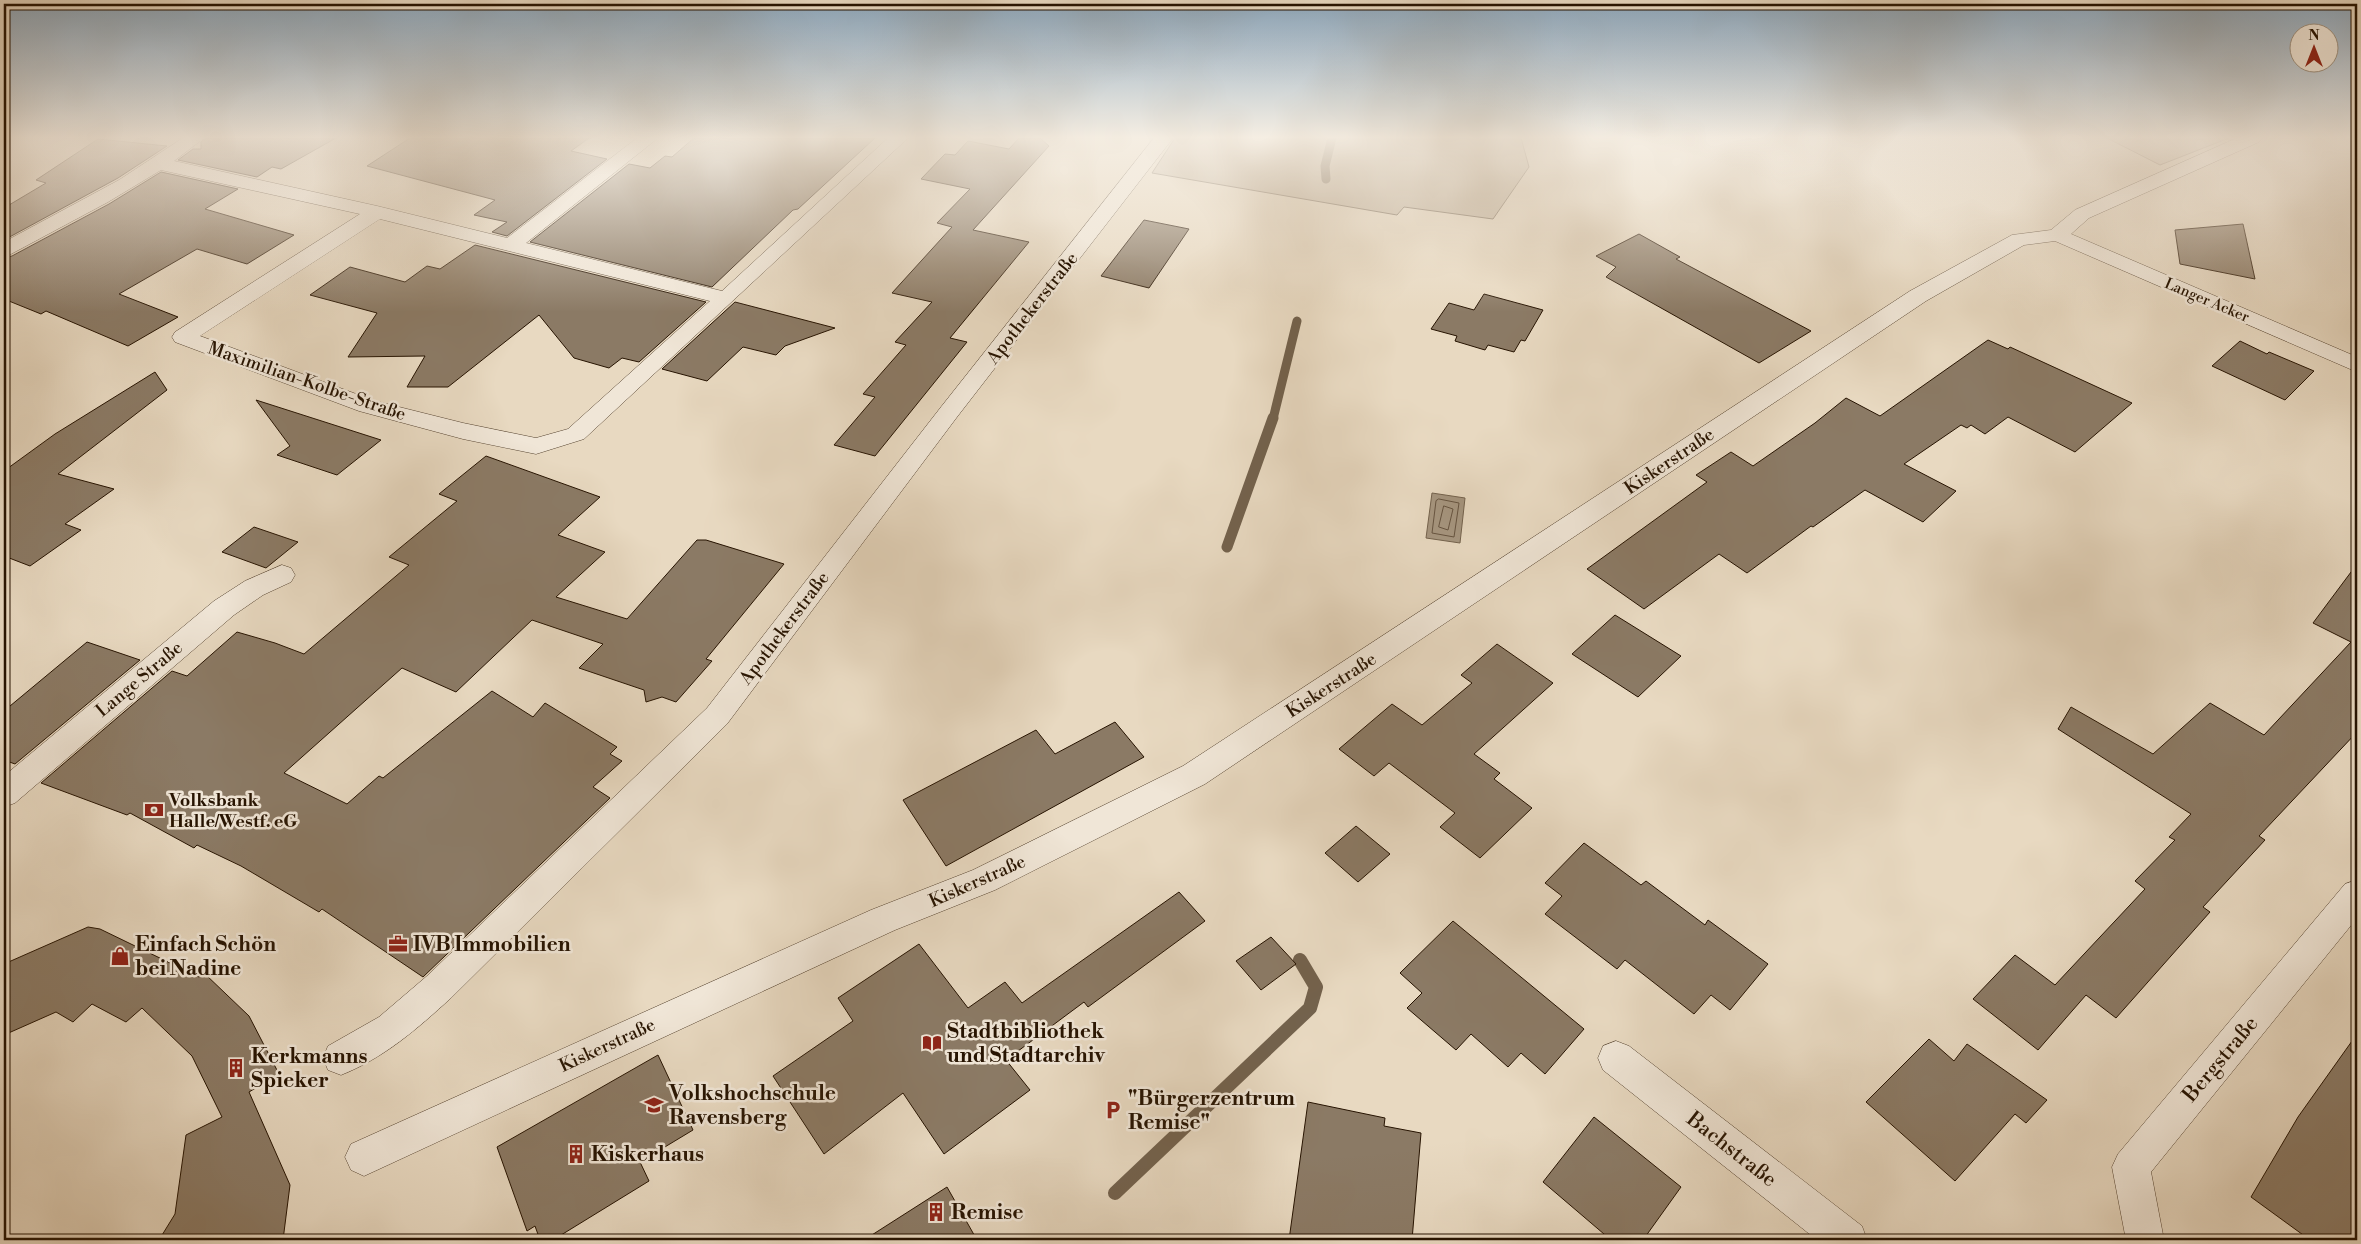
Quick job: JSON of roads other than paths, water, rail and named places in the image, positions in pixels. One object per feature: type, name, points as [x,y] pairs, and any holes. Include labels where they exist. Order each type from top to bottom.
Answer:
[{"type":"street","points":[[4,250],[104,196]]},
{"type":"street","points":[[305,196],[512,244],[726,298]]},
{"type":"street","points":[[512,244],[574,196]]},
{"type":"street","name":"Maximilian-Kolbe-Straße","points":[[377,212],[183,337],[367,406],[463,431],[536,446],[576,434],[836,196]]},
{"type":"street","name":"Apothekerstraße","points":[[341,1058],[391,1029],[439,987],[717,716],[949,412],[1118,196]]},
{"type":"street","points":[[2057,235],[2082,214],[2122,196]]},
{"type":"street","name":"Langer Acker","points":[[2057,235],[2357,365]]},
{"type":"street","name":"Kiskerstraße","points":[[364,1157],[874,924],[984,880],[1194,775],[1918,296],[2019,239],[2057,235]]},
{"type":"street","name":"Lange Straße","points":[[4,794],[224,608],[254,588],[282,575]]},
{"type":"street","name":"Bergstraße","points":[[2144,1240],[2131,1167],[2357,894]]},
{"type":"street","name":"Bachstraße","points":[[1616,1058],[1848,1240]]},
{"type":"water","points":[[1432,493],[1465,498],[1460,543],[1426,538]]},
{"type":"waterway","points":[[1273,419],[1297,321]]},
{"type":"waterway","points":[[1227,547],[1273,418]]},
{"type":"waterway","points":[[1115,1193],[1310,1008],[1316,987],[1300,960]]},
{"type":"place","name":"Volksbank Halle/Westf. eG","points":[[154,810]]},
{"type":"place","name":"IVB Immobilien","points":[[398,944]]},
{"type":"place","name":"Einfach Schön bei Nadine","points":[[120,956]]},
{"type":"place","name":"Stadtbibliothek und Stadtarchiv","points":[[932,1043]]},
{"type":"place","name":"Kerkmanns Spieker","points":[[236,1068]]},
{"type":"place","name":"Volkshochschule Ravensberg","points":[[654,1105]]},
{"type":"place","name":"\"Bürgerzentrum Remise\"","points":[[1113,1110]]},
{"type":"place","name":"Kiskerhaus","points":[[576,1154]]},
{"type":"place","name":"Remise","points":[[936,1212]]}]
